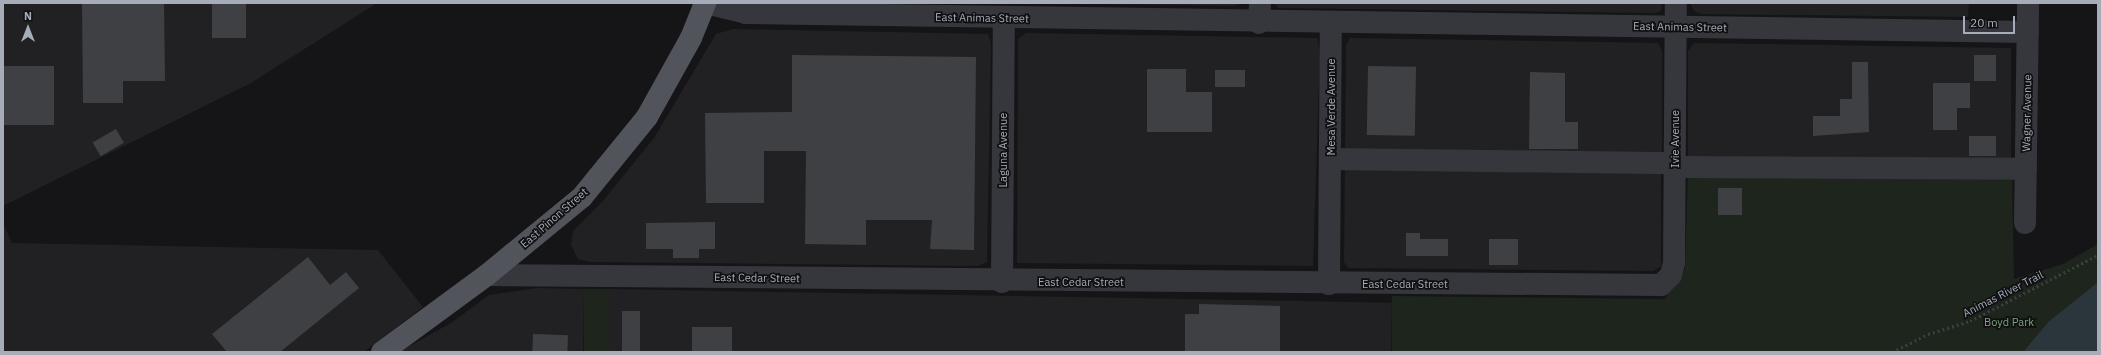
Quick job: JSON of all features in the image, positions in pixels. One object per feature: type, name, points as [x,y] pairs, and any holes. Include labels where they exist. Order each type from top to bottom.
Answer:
[{"type":"main road","name":"East Pinon Street","points":[[382,352],[487,274],[582,197],[619,155],[647,117],[691,38],[706,3]]},
{"type":"street","name":"East Animas Street","points":[[706,3],[746,14],[1004,18],[1079,11],[1259,13]]},
{"type":"street","name":"Ivie Avenue","points":[[1671,275],[1675,165],[1676,3]]},
{"type":"street","name":"Wagner Avenue","points":[[2025,223],[2028,3]]},
{"type":"street","points":[[1259,13],[1331,22]]},
{"type":"street","name":"Laguna Avenue","points":[[1002,282],[1004,18]]},
{"type":"street","name":"East Animas Street","points":[[1331,22],[2028,32]]},
{"type":"street","name":"Mesa Verde Avenue","points":[[1329,284],[1331,22]]},
{"type":"street","points":[[1330,159],[2026,169]]},
{"type":"street","name":"East Cedar Street","points":[[487,274],[1002,282],[1654,285],[1665,283],[1671,275]]},
{"type":"path","name":"Animas River Trail","points":[[1892,352],[1928,334],[1970,321],[2098,255]]},
{"type":"shaded area","points":[[3,3],[377,3],[251,83],[3,206]]},
{"type":"shaded area","points":[[1030,3],[1243,3],[1235,6]]},
{"type":"shaded area","points":[[1274,3],[1662,3],[1661,11],[1655,13],[1278,8]]},
{"type":"shaded area","points":[[1690,3],[1969,3],[1968,17],[1701,14],[1694,11]]},
{"type":"shaded area","points":[[733,29],[988,34],[991,43],[987,262],[978,266],[589,262],[578,259],[571,245],[573,231],[603,201],[654,138],[716,34]]},
{"type":"shaded area","points":[[1026,33],[1317,38],[1320,52],[1313,266],[1017,263],[1018,39]]},
{"type":"shaded area","points":[[1350,38],[1658,43],[1662,51],[1662,156],[1345,154],[1346,45]]},
{"type":"shaded area","points":[[1694,43],[2011,48],[2011,161],[1688,165],[1688,51]]},
{"type":"shaded area","points":[[1345,164],[1661,169],[1661,266],[1653,271],[1348,268],[1344,262]]},
{"type":"shaded area","points":[[3,223],[12,243],[378,250],[423,307],[364,352],[3,352]]},
{"type":"shaded area","points":[[2098,282],[2098,352],[2023,352],[2048,322]]},
{"type":"shaded area","points":[[537,288],[584,289],[583,352],[399,352],[451,323],[489,295]]},
{"type":"shaded area","points":[[610,289],[1392,303],[1391,352],[609,352]]},
{"type":"green space","name":"Boyd Park","points":[[1688,170],[2012,174],[2014,279],[2063,264],[2098,244],[2098,282],[2048,322],[2023,352],[1392,352],[1392,296],[1665,299],[1685,269]]},
{"type":"green space","points":[[584,289],[610,289],[610,352],[584,352]]},
{"type":"building","points":[[82,3],[164,3],[165,81],[123,81],[123,103],[83,103]]},
{"type":"building","points":[[212,3],[246,3],[246,38],[212,38]]},
{"type":"building","points":[[792,55],[976,57],[974,250],[930,249],[932,220],[866,220],[866,245],[805,244],[806,151],[764,151],[764,203],[706,203],[705,113],[792,112]]},
{"type":"building","points":[[1974,55],[1996,55],[1996,81],[1974,81]]},
{"type":"building","points":[[1852,62],[1868,62],[1869,132],[1813,136],[1813,116],[1840,116],[1840,99],[1852,99]]},
{"type":"building","points":[[3,66],[54,66],[54,125],[3,125]]},
{"type":"building","points":[[1368,66],[1416,67],[1415,136],[1367,135]]},
{"type":"building","points":[[1147,69],[1186,69],[1186,92],[1212,92],[1212,132],[1147,132]]},
{"type":"building","points":[[1215,70],[1245,70],[1245,87],[1215,87]]},
{"type":"building","points":[[1530,72],[1565,73],[1565,122],[1578,122],[1578,149],[1529,149]]},
{"type":"building","points":[[1933,83],[1970,83],[1970,108],[1957,108],[1957,130],[1933,130]]},
{"type":"building","points":[[116,129],[124,143],[101,156],[93,142]]},
{"type":"building","points":[[1969,136],[1996,136],[1996,156],[1969,156]]},
{"type":"building","points":[[1718,188],[1742,188],[1742,215],[1718,215]]},
{"type":"building","points":[[715,222],[715,249],[699,249],[699,258],[673,258],[673,249],[646,249],[646,223]]},
{"type":"building","points":[[1406,233],[1420,233],[1420,239],[1448,239],[1448,256],[1406,256]]},
{"type":"building","points":[[1489,239],[1518,239],[1518,265],[1489,265]]},
{"type":"building","points":[[308,257],[330,285],[346,272],[359,288],[280,352],[227,352],[212,334]]},
{"type":"building","points":[[1199,304],[1280,306],[1280,352],[1185,352],[1185,314],[1199,314]]},
{"type":"building","points":[[622,311],[640,311],[640,352],[622,352]]},
{"type":"building","points":[[692,327],[732,327],[732,352],[692,352]]},
{"type":"building","points":[[533,334],[568,335],[567,352],[532,352]]}]
